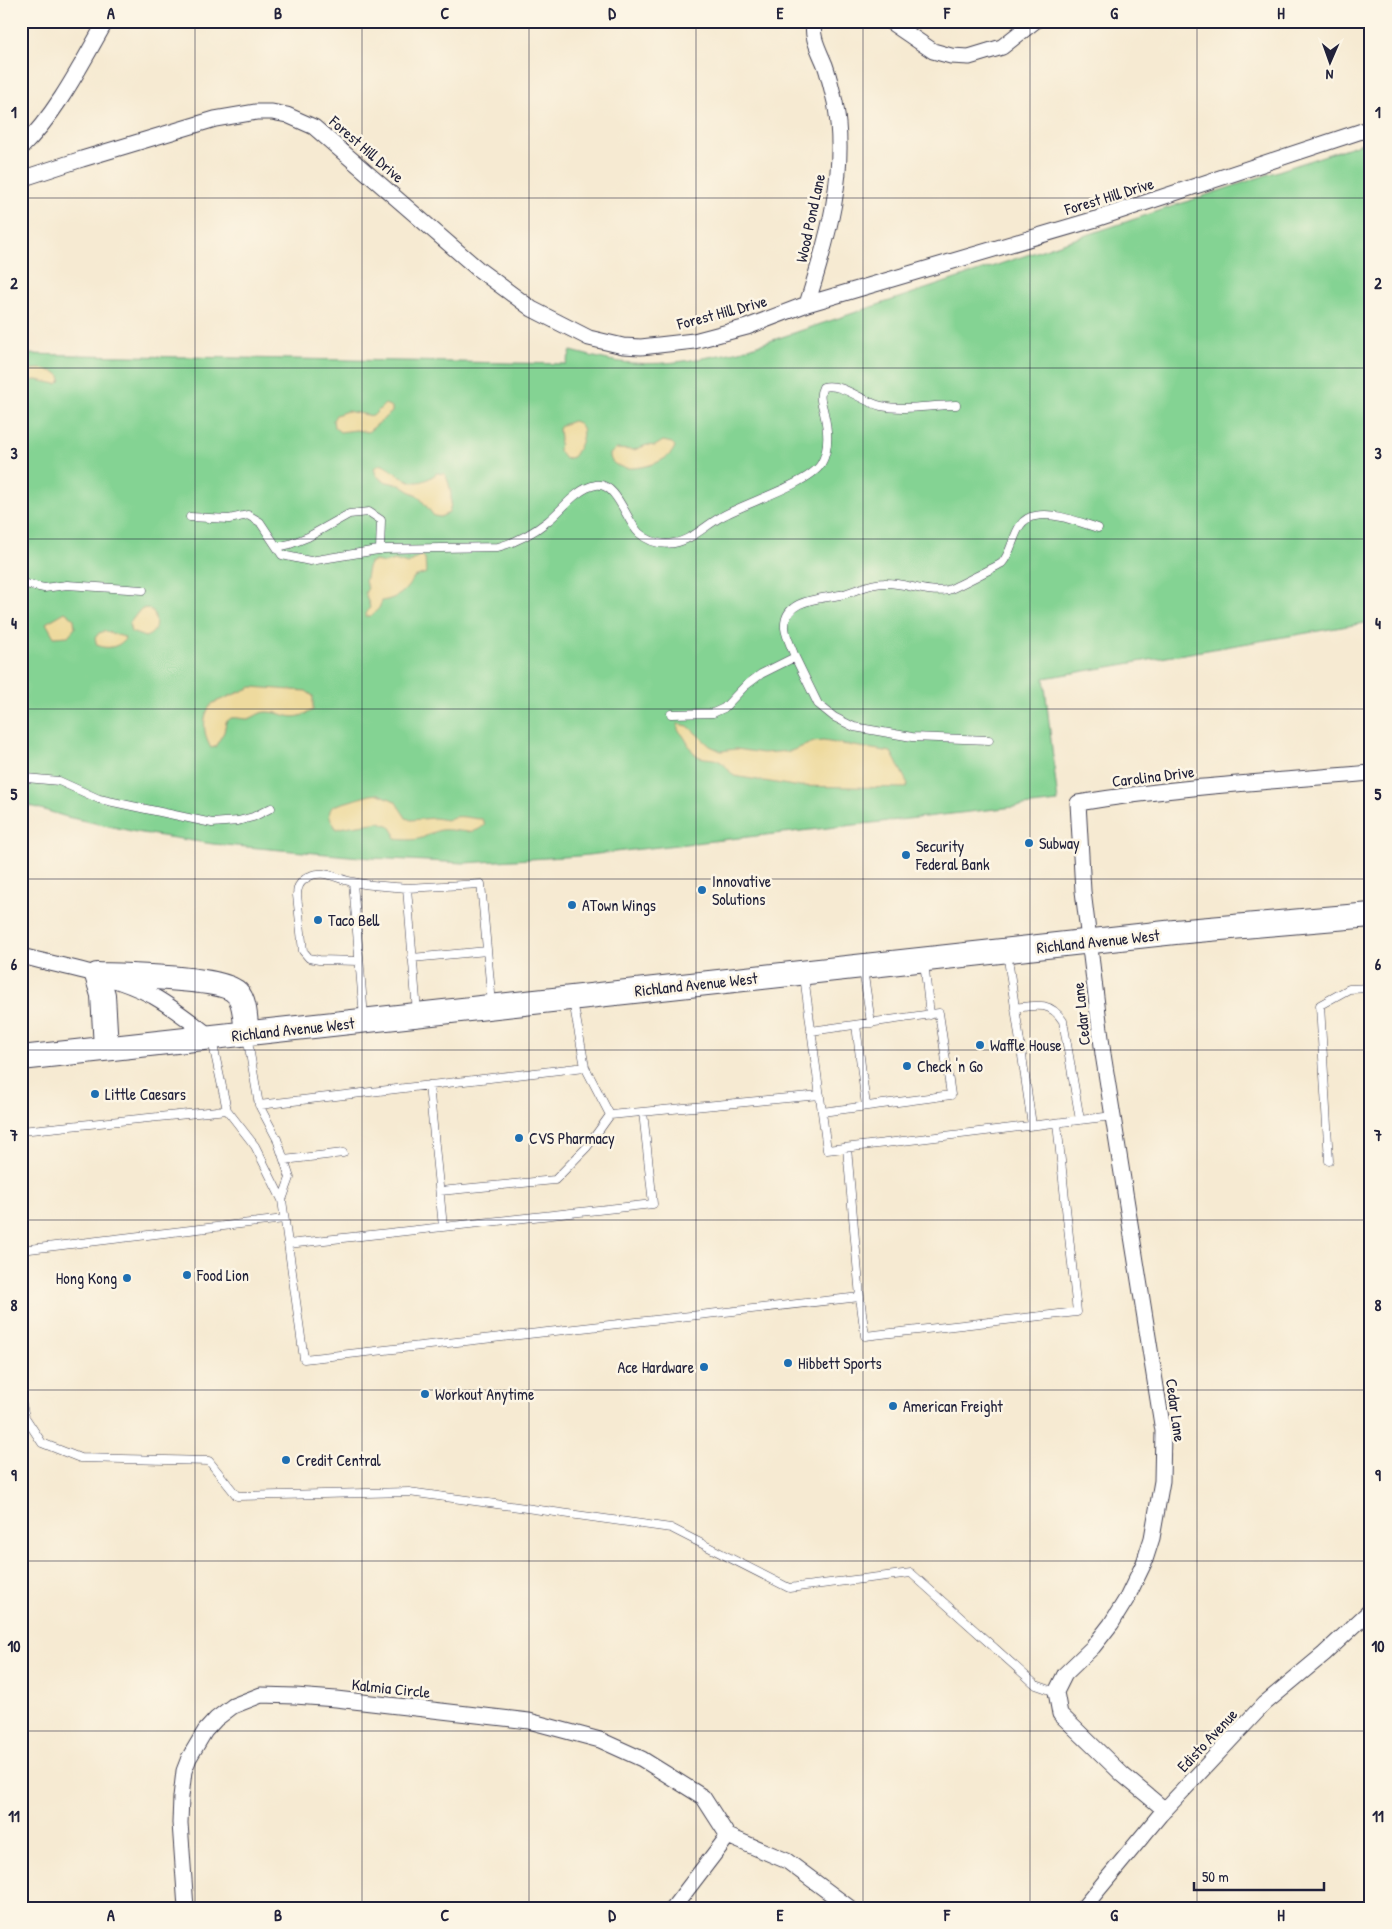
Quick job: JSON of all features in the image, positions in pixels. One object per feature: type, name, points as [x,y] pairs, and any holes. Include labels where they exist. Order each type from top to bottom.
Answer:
[{"type":"main road","name":"Richland Avenue West","points":[[21,1058],[1091,942],[1371,915]]},
{"type":"main road","points":[[106,1048],[103,995],[97,976],[184,980],[230,988],[241,998],[247,1034]]},
{"type":"street","points":[[21,148],[38,132],[77,73],[106,21]]},
{"type":"street","name":"Wood Pond Lane","points":[[807,304],[830,223],[838,184],[839,134],[835,102],[826,67],[812,30],[814,21]]},
{"type":"street","points":[[889,21],[933,51],[951,56],[969,57],[1002,47],[1035,21]]},
{"type":"street","name":"Forest Hill Drive","points":[[21,179],[82,158],[215,119],[256,112],[272,112],[294,117],[314,127],[478,269],[532,309],[589,338],[624,346],[641,347],[694,341],[747,327],[807,304],[1096,219],[1371,128]]},
{"type":"street","name":"Carolina Drive","points":[[1091,942],[1083,891],[1078,803],[1120,796],[1240,783],[1371,773]]},
{"type":"street","name":"Cedar Lane","points":[[1056,1692],[1065,1674],[1093,1647],[1111,1624],[1133,1586],[1152,1538],[1162,1481],[1164,1456],[1162,1431],[1103,1054],[1091,942]]},
{"type":"street","points":[[21,956],[134,987],[175,1009],[212,1038]]},
{"type":"street","name":"Edisto Avenue","points":[[1083,1908],[1165,1810],[1264,1704],[1324,1654],[1371,1610]]},
{"type":"street","points":[[1056,1692],[1060,1714],[1123,1775],[1165,1810]]},
{"type":"street","name":"Kalmia Circle","points":[[186,1908],[180,1823],[184,1771],[188,1758],[205,1731],[216,1719],[233,1706],[261,1695],[336,1699],[529,1721],[600,1740],[642,1759],[703,1796],[728,1836]]},
{"type":"street","points":[[672,1908],[728,1836],[787,1861],[850,1908]]},
{"type":"lane","points":[[190,518],[229,519],[248,516],[260,522],[282,555],[310,561],[380,550],[498,547],[512,544],[528,536],[549,521],[584,489],[597,484],[608,487],[618,499],[638,533],[648,540],[659,543],[674,543],[687,539],[722,516],[807,477],[820,466],[826,453],[828,442],[820,400],[820,393],[823,387],[837,386],[865,401],[894,408],[956,405]]},
{"type":"lane","points":[[277,547],[308,537],[349,514],[370,512],[381,520],[380,550]]},
{"type":"lane","points":[[989,740],[912,738],[854,727],[834,717],[818,704],[794,657],[785,628],[788,615],[795,605],[812,599],[841,595],[883,583],[929,590],[948,590],[1001,563],[1010,549],[1020,524],[1033,516],[1052,515],[1098,528]]},
{"type":"lane","points":[[21,582],[44,588],[67,585],[143,590]]},
{"type":"lane","points":[[671,714],[713,713],[724,708],[745,686],[761,674],[794,657]]},
{"type":"lane","points":[[21,776],[59,781],[99,799],[212,823],[238,822],[271,808]]},
{"type":"lane","points":[[359,961],[319,960],[309,958],[303,951],[297,895],[297,889],[302,880],[312,874],[325,873],[353,882],[407,888],[481,884],[492,1006]]},
{"type":"lane","points":[[353,882],[364,1021]]},
{"type":"lane","points":[[407,888],[418,1015]]},
{"type":"lane","points":[[412,958],[487,951]]},
{"type":"lane","points":[[1007,951],[1032,1126]]},
{"type":"lane","points":[[924,960],[930,1015]]},
{"type":"lane","points":[[863,967],[870,1023]]},
{"type":"lane","points":[[803,974],[827,1150],[1113,1116]]},
{"type":"lane","points":[[1330,1161],[1320,1005],[1349,989],[1371,988]]},
{"type":"lane","points":[[572,997],[585,1067],[610,1115]]},
{"type":"lane","points":[[1015,1008],[1035,1005],[1049,1007],[1057,1012],[1063,1021],[1080,1120]]},
{"type":"lane","points":[[811,1031],[939,1013],[950,1095],[822,1112]]},
{"type":"lane","points":[[856,1025],[866,1106]]},
{"type":"lane","points":[[247,1034],[259,1105],[277,1139],[290,1178],[282,1200]]},
{"type":"lane","points":[[212,1038],[227,1110],[255,1146],[282,1200],[304,1359],[860,1297]]},
{"type":"lane","points":[[259,1105],[585,1067]]},
{"type":"lane","points":[[428,1085],[443,1227]]},
{"type":"lane","points":[[440,1191],[555,1180],[587,1147],[610,1115],[820,1095]]},
{"type":"lane","points":[[21,1131],[227,1110]]},
{"type":"lane","points":[[288,1244],[652,1204],[643,1112]]},
{"type":"lane","points":[[847,1148],[865,1336],[1077,1312],[1057,1122]]},
{"type":"lane","points":[[284,1160],[343,1153]]},
{"type":"lane","points":[[21,1250],[284,1219]]},
{"type":"lane","points":[[21,1400],[25,1417],[42,1443],[80,1458],[209,1461],[237,1496],[409,1492],[671,1528],[789,1588],[911,1574],[1036,1685],[1056,1692]]},
{"type":"green space","points":[[1371,140],[1371,622],[1044,678],[1058,802],[579,856],[464,863],[372,858],[213,844],[136,832],[67,817],[21,803],[21,354],[566,364],[571,351],[609,360],[646,364],[700,359],[740,351]]},
{"type":"sand","points":[[42,369],[55,372],[60,376],[61,380],[57,384],[37,380],[21,381],[21,370]]},
{"type":"sand","points":[[385,404],[392,407],[392,412],[368,432],[356,430],[340,432],[334,427],[333,420],[336,415],[347,411],[373,416]]},
{"type":"sand","points":[[573,421],[582,427],[581,443],[573,457],[565,459],[559,451],[559,429],[562,425]]},
{"type":"sand","points":[[663,441],[672,443],[675,446],[671,453],[663,460],[640,467],[629,468],[612,462],[610,454],[616,449],[634,450],[647,445],[655,446]]},
{"type":"sand","points":[[381,464],[403,478],[415,482],[429,479],[437,473],[445,474],[451,493],[449,513],[440,517],[434,516],[420,498],[400,485],[383,481],[376,475],[374,468]]},
{"type":"sand","points":[[421,555],[425,558],[426,573],[414,577],[401,593],[393,598],[382,601],[379,608],[371,616],[365,616],[370,607],[365,593],[368,588],[365,582],[369,563],[374,561],[385,563],[394,560],[408,564]]},
{"type":"sand","points":[[145,608],[153,611],[156,623],[152,633],[145,637],[131,632],[129,624],[139,611]]},
{"type":"sand","points":[[65,612],[74,619],[75,628],[68,636],[54,637],[46,623]]},
{"type":"sand","points":[[105,631],[125,639],[120,644],[112,647],[97,645],[95,638],[99,633]]},
{"type":"sand","points":[[252,687],[306,691],[313,696],[313,710],[294,717],[266,712],[247,719],[231,718],[226,722],[224,732],[215,747],[211,748],[205,731],[206,713],[209,708],[213,703]]},
{"type":"sand","points":[[678,724],[688,726],[710,746],[721,751],[736,749],[763,753],[791,751],[814,742],[823,741],[891,752],[908,784],[905,788],[794,786],[734,776],[720,761],[699,757],[694,753],[678,730]]},
{"type":"sand","points":[[379,794],[395,801],[406,818],[411,820],[434,818],[447,820],[459,817],[482,819],[485,824],[476,831],[441,830],[423,838],[411,840],[395,839],[395,834],[390,826],[380,822],[336,829],[330,818],[333,806]]},
{"type":"place","name":"Subway","points":[[1029,843]]},
{"type":"place","name":"Security Federal Bank","points":[[906,855]]},
{"type":"place","name":"Innovative Solutions","points":[[702,890]]},
{"type":"place","name":"ATown Wings","points":[[572,905]]},
{"type":"place","name":"Taco Bell","points":[[318,920]]},
{"type":"place","name":"Waffle House","points":[[980,1045]]},
{"type":"place","name":"Check 'n Go","points":[[907,1066]]},
{"type":"place","name":"Little Caesars","points":[[95,1094]]},
{"type":"place","name":"CVS Pharmacy","points":[[519,1138]]},
{"type":"place","name":"Food Lion","points":[[187,1275]]},
{"type":"place","name":"Hong Kong","points":[[127,1278]]},
{"type":"place","name":"Hibbett Sports","points":[[788,1363]]},
{"type":"place","name":"Ace Hardware","points":[[704,1367]]},
{"type":"place","name":"Workout Anytime","points":[[425,1394]]},
{"type":"place","name":"American Freight","points":[[893,1406]]},
{"type":"place","name":"Credit Central","points":[[286,1460]]}]
